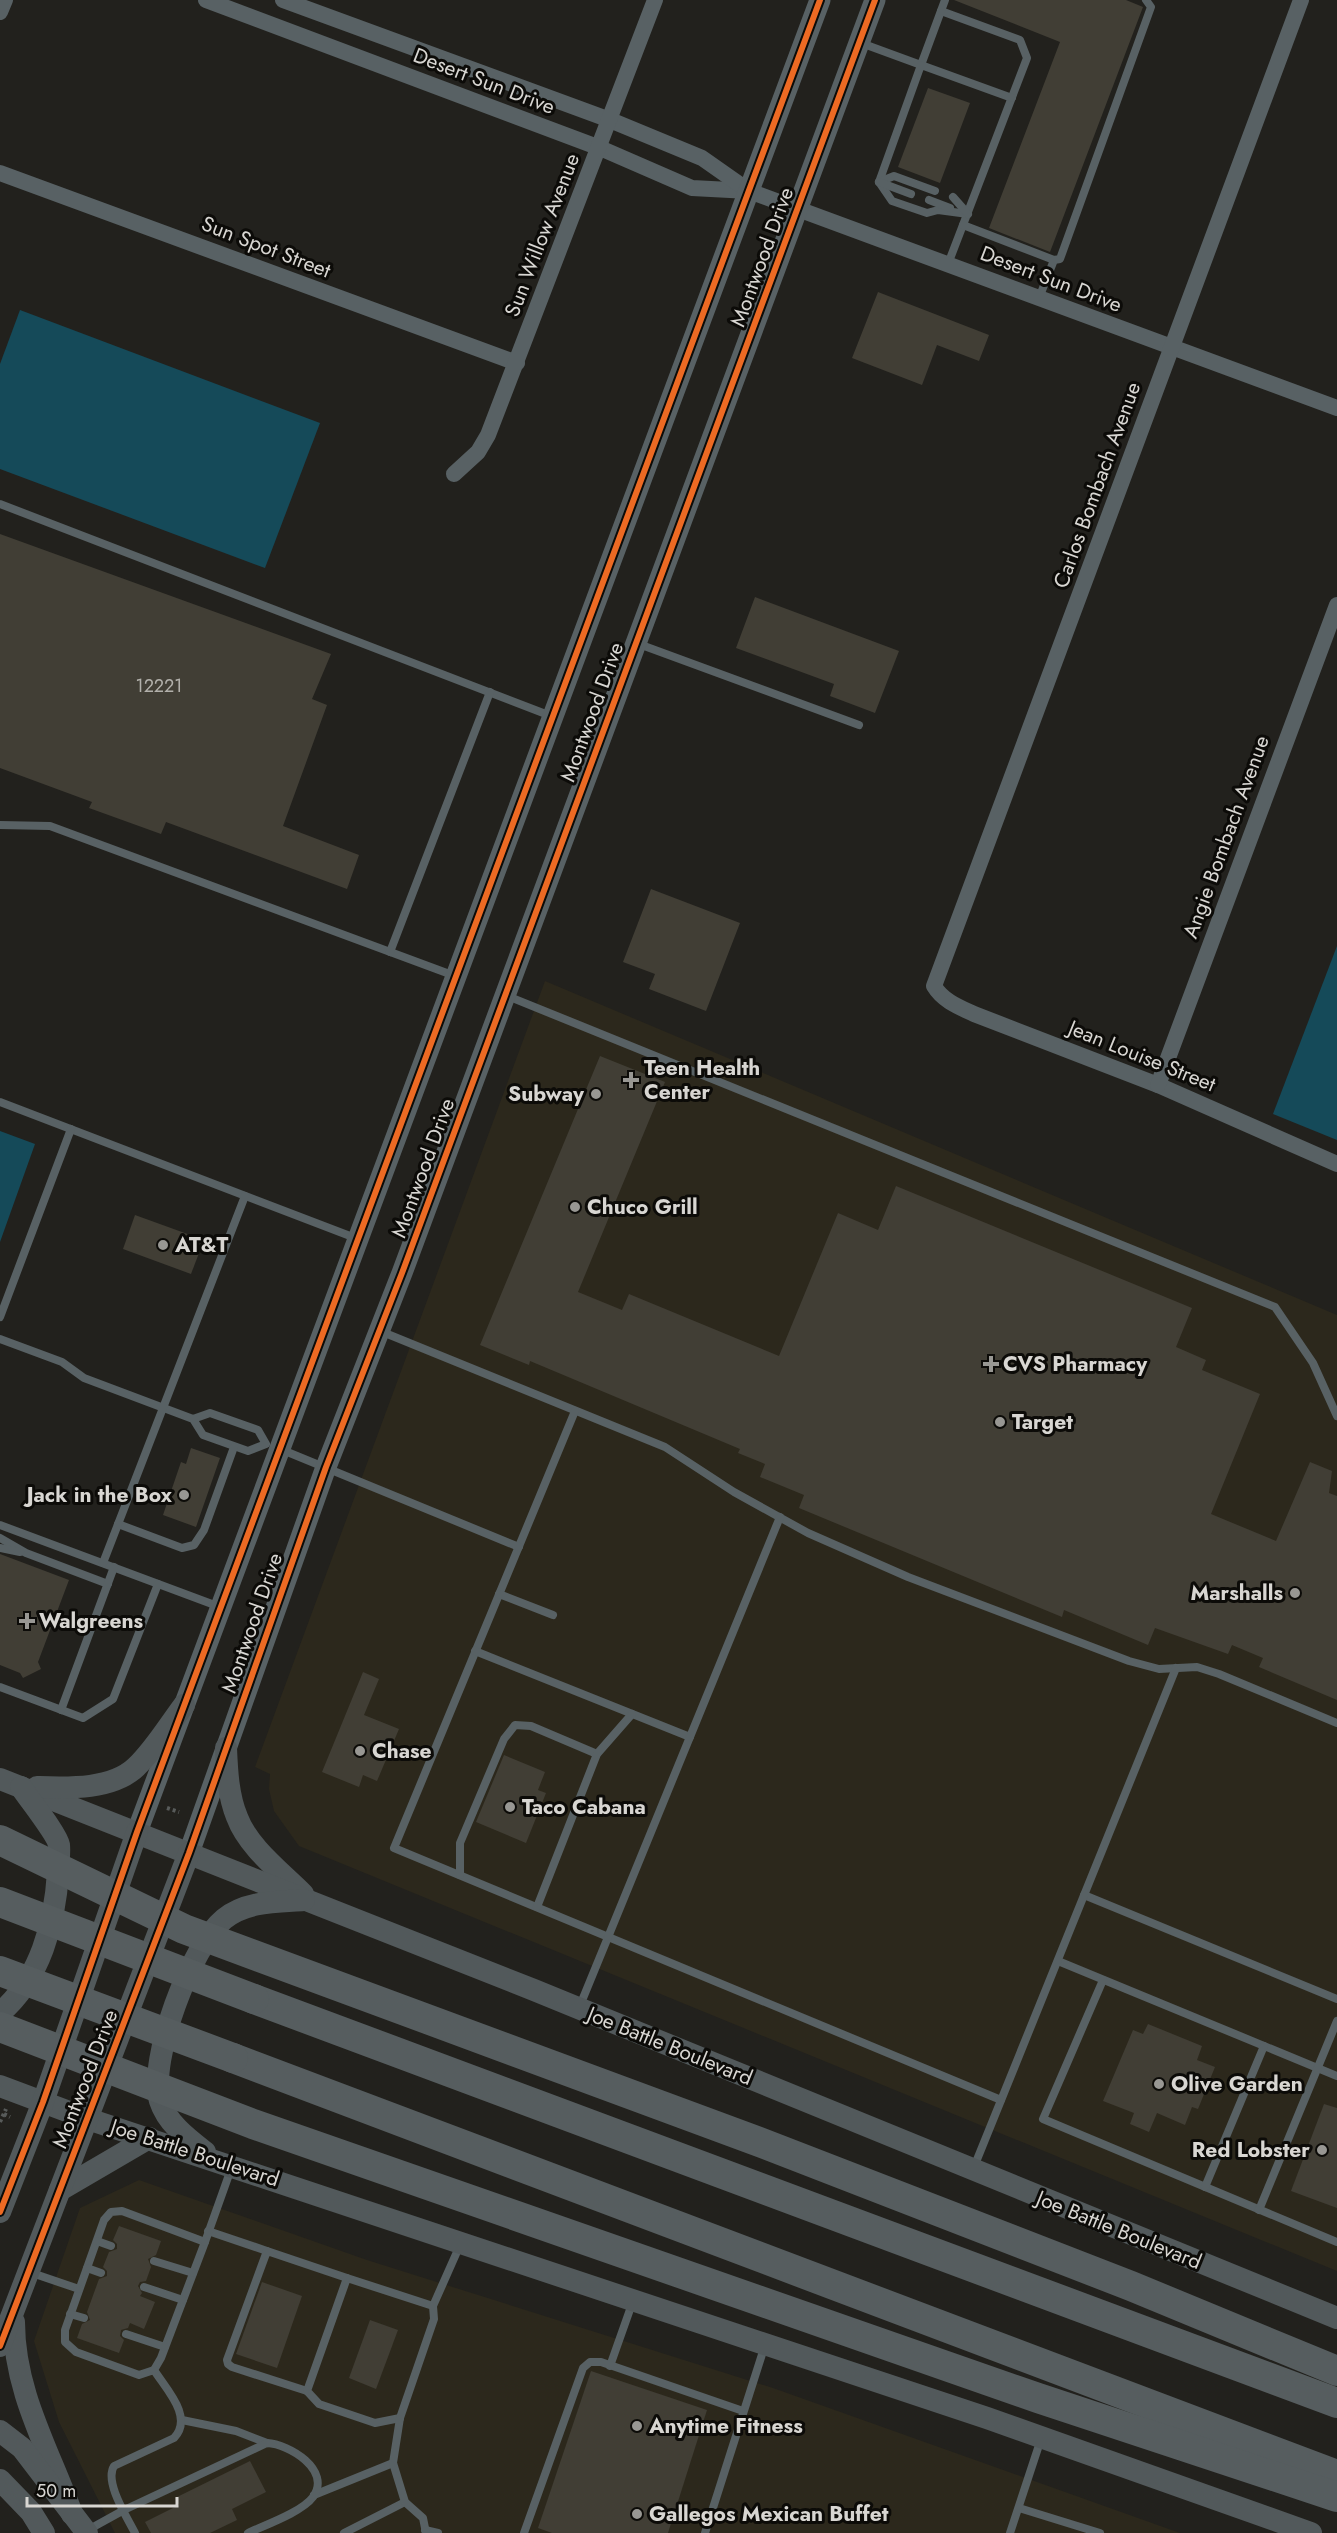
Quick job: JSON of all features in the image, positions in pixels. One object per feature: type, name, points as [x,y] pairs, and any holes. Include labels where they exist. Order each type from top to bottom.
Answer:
[{"type":"highway","points":[[0,1840],[183,1929],[762,2143],[1131,2286],[1337,2371]]},
{"type":"highway","points":[[0,1902],[1337,2403]]},
{"type":"highway","points":[[0,1971],[1337,2475]]},
{"type":"highway","points":[[0,2027],[253,2124],[1038,2398],[1337,2497]]},
{"type":"main road","points":[[10,1783],[71,1788],[116,1779],[135,1768],[184,1705]]},
{"type":"main road","points":[[225,1748],[229,1787],[237,1818],[251,1842],[308,1900]]},
{"type":"main road","points":[[0,2013],[16,2000],[31,1978],[51,1924],[56,1894],[59,1843],[10,1783]]},
{"type":"main road","name":"Joe Battle Boulevard","points":[[10,1783],[189,1852],[579,2009],[1337,2318]]},
{"type":"main road","name":"Montwood Drive","points":[[3,2204],[43,2102],[137,1832]]},
{"type":"main road","name":"Montwood Drive","points":[[0,2346],[189,1852]]},
{"type":"main road","points":[[223,2162],[171,2122],[161,2103],[156,2085],[159,2060],[167,2031],[199,1951],[224,1919],[256,1904],[308,1900]]},
{"type":"main road","name":"Joe Battle Boulevard","points":[[0,2086],[88,2119],[223,2162],[1041,2437],[1311,2533]]},
{"type":"main road","points":[[60,2190],[149,2138]]},
{"type":"main road","points":[[0,2167],[3,2204]]},
{"type":"main road","points":[[14,2309],[14,2348],[21,2385],[82,2526]]},
{"type":"main road","points":[[0,2431],[22,2448],[82,2526]]},
{"type":"main road","points":[[0,2480],[31,2512],[45,2533]]},
{"type":"street","points":[[0,12],[5,0]]},
{"type":"street","name":"Desert Sun Drive","points":[[206,0],[600,148],[692,188],[749,191]]},
{"type":"street","name":"Desert Sun Drive","points":[[283,0],[610,120],[702,158],[749,191],[1337,408]]},
{"type":"street","name":"Sun Willow Avenue","points":[[454,474],[478,452],[488,435],[655,0]]},
{"type":"street","name":"Montwood Drive","points":[[137,1832],[221,1607],[273,1447],[358,1239],[820,0]]},
{"type":"street","name":"Montwood Drive","points":[[189,1852],[326,1467],[380,1331],[875,0]]},
{"type":"street","name":"Carlos Bombach Avenue","points":[[934,986],[1301,0]]},
{"type":"street","name":"Sun Spot Street","points":[[0,173],[517,363]]},
{"type":"street","name":"Angie Bombach Avenue","points":[[1158,1085],[1337,605]]},
{"type":"street","name":"Jean Louise Street","points":[[934,986],[939,994],[956,1006],[974,1014],[1158,1085],[1337,1164]]},
{"type":"lane","points":[[879,182],[945,0]]},
{"type":"lane","points":[[963,225],[1054,260],[1060,259],[1151,7],[1146,0]]},
{"type":"lane","points":[[941,11],[1020,40],[1027,57],[948,264]]},
{"type":"lane","points":[[860,42],[1012,98]]},
{"type":"lane","points":[[879,182],[894,176],[935,191]]},
{"type":"lane","points":[[879,182],[911,194]]},
{"type":"lane","points":[[879,182],[892,201],[927,213],[938,210],[968,214]]},
{"type":"lane","points":[[952,197],[968,214]]},
{"type":"lane","points":[[929,200],[968,214]]},
{"type":"lane","points":[[1039,298],[1054,260]]},
{"type":"lane","points":[[0,504],[552,716]]},
{"type":"lane","points":[[636,643],[859,725]]},
{"type":"lane","points":[[390,952],[489,692]]},
{"type":"lane","points":[[0,825],[50,826],[455,976]]},
{"type":"lane","points":[[504,995],[1275,1307],[1313,1363],[1337,1416]]},
{"type":"lane","points":[[0,1102],[358,1239]]},
{"type":"lane","points":[[0,1317],[71,1129]]},
{"type":"lane","points":[[103,1563],[245,1196]]},
{"type":"lane","points":[[380,1331],[665,1448],[734,1492],[808,1533],[908,1577],[1118,1657],[1159,1669],[1197,1667],[1219,1674],[1337,1723]]},
{"type":"lane","points":[[0,1339],[62,1362],[84,1378],[193,1419],[203,1435],[248,1451],[273,1447]]},
{"type":"lane","points":[[575,1411],[394,1848],[1001,2100]]},
{"type":"lane","points":[[193,1419],[210,1413],[258,1430],[273,1447],[519,1547]]},
{"type":"lane","points":[[118,1524],[182,1548],[194,1545],[204,1530],[234,1447]]},
{"type":"lane","points":[[579,2009],[780,1517]]},
{"type":"lane","points":[[0,1525],[221,1607]]},
{"type":"lane","points":[[0,1538],[26,1553],[108,1584]]},
{"type":"lane","points":[[0,1548],[26,1553]]},
{"type":"lane","points":[[61,1710],[114,1567]]},
{"type":"lane","points":[[0,1687],[83,1718],[112,1699],[158,1584]]},
{"type":"lane","points":[[499,1594],[554,1616]]},
{"type":"lane","points":[[476,1651],[690,1737]]},
{"type":"lane","points":[[972,2170],[1176,1668]]},
{"type":"lane","points":[[537,1907],[597,1754],[632,1714]]},
{"type":"lane","points":[[460,1875],[460,1843],[504,1739],[515,1725],[531,1725],[597,1754]]},
{"type":"lane","points":[[1084,1895],[1337,1999]]},
{"type":"lane","points":[[1058,1961],[1337,2076]]},
{"type":"lane","points":[[1103,1980],[1043,2119],[1337,2242]]},
{"type":"lane","points":[[1259,2210],[1337,2021]]},
{"type":"lane","points":[[1205,2187],[1264,2046]]},
{"type":"lane","points":[[205,2242],[122,2211],[111,2212],[104,2220],[70,2314],[65,2330],[65,2342],[76,2352],[140,2375],[153,2370],[165,2347],[205,2242],[223,2162]]},
{"type":"lane","points":[[208,2231],[433,2306]]},
{"type":"lane","points":[[97,2241],[111,2246]]},
{"type":"lane","points":[[438,2533],[425,2531],[423,2518],[405,2502],[393,2463],[400,2418],[435,2319],[433,2306],[461,2242]]},
{"type":"lane","points":[[267,2251],[227,2360],[228,2364],[307,2391],[319,2404],[375,2423],[400,2418]]},
{"type":"lane","points":[[154,2260],[193,2273]]},
{"type":"lane","points":[[87,2268],[101,2273]]},
{"type":"lane","points":[[28,2272],[79,2289]]},
{"type":"lane","points":[[307,2391],[347,2278]]},
{"type":"lane","points":[[144,2287],[183,2300]]},
{"type":"lane","points":[[610,2366],[633,2299]]},
{"type":"lane","points":[[70,2314],[84,2318]]},
{"type":"lane","points":[[126,2334],[165,2347]]},
{"type":"lane","points":[[705,2533],[765,2344]]},
{"type":"lane","points":[[524,2533],[583,2368],[590,2362],[601,2362],[743,2411]]},
{"type":"lane","points":[[135,2533],[111,2482],[110,2472],[114,2466],[174,2438],[181,2431],[182,2420],[178,2408],[153,2370]]},
{"type":"lane","points":[[182,2420],[236,2432],[267,2443],[278,2443],[295,2451],[307,2461],[314,2473],[316,2483],[314,2495]]},
{"type":"lane","points":[[1010,2533],[1041,2437]]},
{"type":"lane","points":[[82,2526],[124,2510],[267,2443]]},
{"type":"lane","points":[[248,2533],[305,2505],[314,2495],[393,2463]]},
{"type":"lane","points":[[344,2533],[405,2502]]},
{"type":"lane","points":[[1019,2508],[1100,2533]]},
{"type":"path","points":[[167,1808],[179,1812]]},
{"type":"path","points":[[0,2122],[6,2108]]},
{"type":"path","points":[[4,2114],[10,2117]]},
{"type":"shaded area","points":[[545,981],[1337,1315],[1337,2271],[299,1846],[274,1811],[269,1789],[270,1774],[255,1767]]},
{"type":"shaded area","points":[[139,2180],[367,2260],[773,2388],[1180,2533],[115,2533],[59,2422],[34,2341],[80,2208]]},
{"type":"water","points":[[20,310],[320,423],[265,568],[0,469],[0,364]]},
{"type":"water","points":[[1337,946],[1337,1140],[1273,1114]]},
{"type":"water","points":[[0,1131],[35,1144],[0,1242]]},
{"type":"building","points":[[954,0],[1126,0],[1143,7],[1050,252],[989,228],[1060,42]]},
{"type":"building","points":[[928,88],[970,103],[940,183],[898,167]]},
{"type":"building","points":[[878,292],[989,335],[979,361],[937,345],[922,385],[852,358]]},
{"type":"building","points":[[0,534],[331,654],[312,699],[327,705],[283,826],[359,855],[347,889],[166,822],[161,834],[89,808],[92,802],[0,768]]},
{"type":"building","points":[[755,597],[899,651],[875,713],[830,696],[834,684],[736,648]]},
{"type":"building","points":[[651,889],[740,923],[706,1011],[649,989],[655,974],[623,962]]},
{"type":"building","name":"Target","points":[[600,1056],[665,1082],[578,1292],[622,1310],[629,1294],[779,1356],[838,1213],[878,1230],[896,1186],[1192,1308],[1176,1347],[1206,1360],[1202,1370],[1260,1394],[1211,1514],[1276,1541],[1310,1462],[1332,1471],[1329,1493],[1337,1496],[1337,1700],[1259,1667],[1263,1658],[1232,1645],[1228,1654],[1155,1628],[1148,1645],[1064,1610],[1062,1617],[799,1508],[804,1495],[760,1477],[765,1464],[738,1453],[740,1449],[530,1361],[529,1365],[480,1345]]},
{"type":"building","name":"AT&T","points":[[135,1215],[204,1240],[191,1274],[123,1249]]},
{"type":"building","points":[[191,1448],[220,1458],[196,1527],[163,1515],[181,1462],[186,1464]]},
{"type":"building","name":"Walgreens","points":[[0,1554],[69,1580],[38,1662],[41,1669],[23,1678],[20,1673],[0,1665]]},
{"type":"building","name":"Chase","points":[[363,1672],[379,1679],[364,1715],[399,1729],[377,1781],[363,1775],[359,1787],[322,1772]]},
{"type":"building","name":"Taco Cabana","points":[[504,1755],[545,1772],[538,1790],[546,1793],[526,1843],[476,1822]]},
{"type":"building","name":"Olive Garden","points":[[1148,2024],[1202,2046],[1197,2060],[1215,2067],[1198,2109],[1192,2107],[1185,2125],[1157,2113],[1149,2132],[1130,2124],[1134,2113],[1103,2101],[1133,2030],[1143,2034]]},
{"type":"building","name":"Red Lobster","points":[[1324,2104],[1337,2108],[1337,2208],[1291,2191]]},
{"type":"building","points":[[119,2226],[161,2241],[156,2255],[148,2259],[151,2267],[146,2281],[140,2282],[138,2286],[142,2293],[140,2296],[155,2302],[144,2329],[130,2323],[128,2328],[121,2330],[120,2336],[124,2340],[119,2353],[77,2338],[82,2324],[90,2320],[87,2312],[99,2279],[107,2276],[107,2271],[103,2267],[109,2252],[117,2249],[117,2244],[113,2240]]},
{"type":"building","points":[[262,2282],[302,2296],[277,2368],[236,2354]]},
{"type":"building","points":[[370,2320],[398,2330],[376,2389],[349,2378]]},
{"type":"building","points":[[591,2371],[707,2410],[668,2533],[552,2533],[538,2528]]},
{"type":"building","points":[[250,2461],[266,2492],[232,2509],[237,2520],[210,2533],[151,2533],[145,2522],[179,2505],[175,2498]]},
{"type":"cycle path","points":[[0,2212],[43,2102],[137,1832],[820,0]]},
{"type":"cycle path","points":[[0,2346],[189,1853],[326,1467],[402,1273],[875,0]]},
{"type":"place","name":"Teen Health Center","points":[[631,1080]]},
{"type":"place","name":"Subway","points":[[596,1094]]},
{"type":"place","name":"Chuco Grill","points":[[575,1207]]},
{"type":"place","name":"AT&T","points":[[163,1245]]},
{"type":"place","name":"CVS Pharmacy","points":[[991,1364]]},
{"type":"place","name":"Target","points":[[1000,1422]]},
{"type":"place","name":"Jack in the Box","points":[[184,1495]]},
{"type":"place","name":"Marshalls","points":[[1295,1593]]},
{"type":"place","name":"Walgreens","points":[[27,1621]]},
{"type":"place","name":"Chase","points":[[360,1751]]},
{"type":"place","name":"Taco Cabana","points":[[510,1807]]},
{"type":"place","name":"Olive Garden","points":[[1159,2084]]},
{"type":"place","name":"Red Lobster","points":[[1322,2150]]},
{"type":"place","name":"Anytime Fitness","points":[[637,2426]]},
{"type":"place","name":"Gallegos Mexican Buffet","points":[[637,2514]]}]
